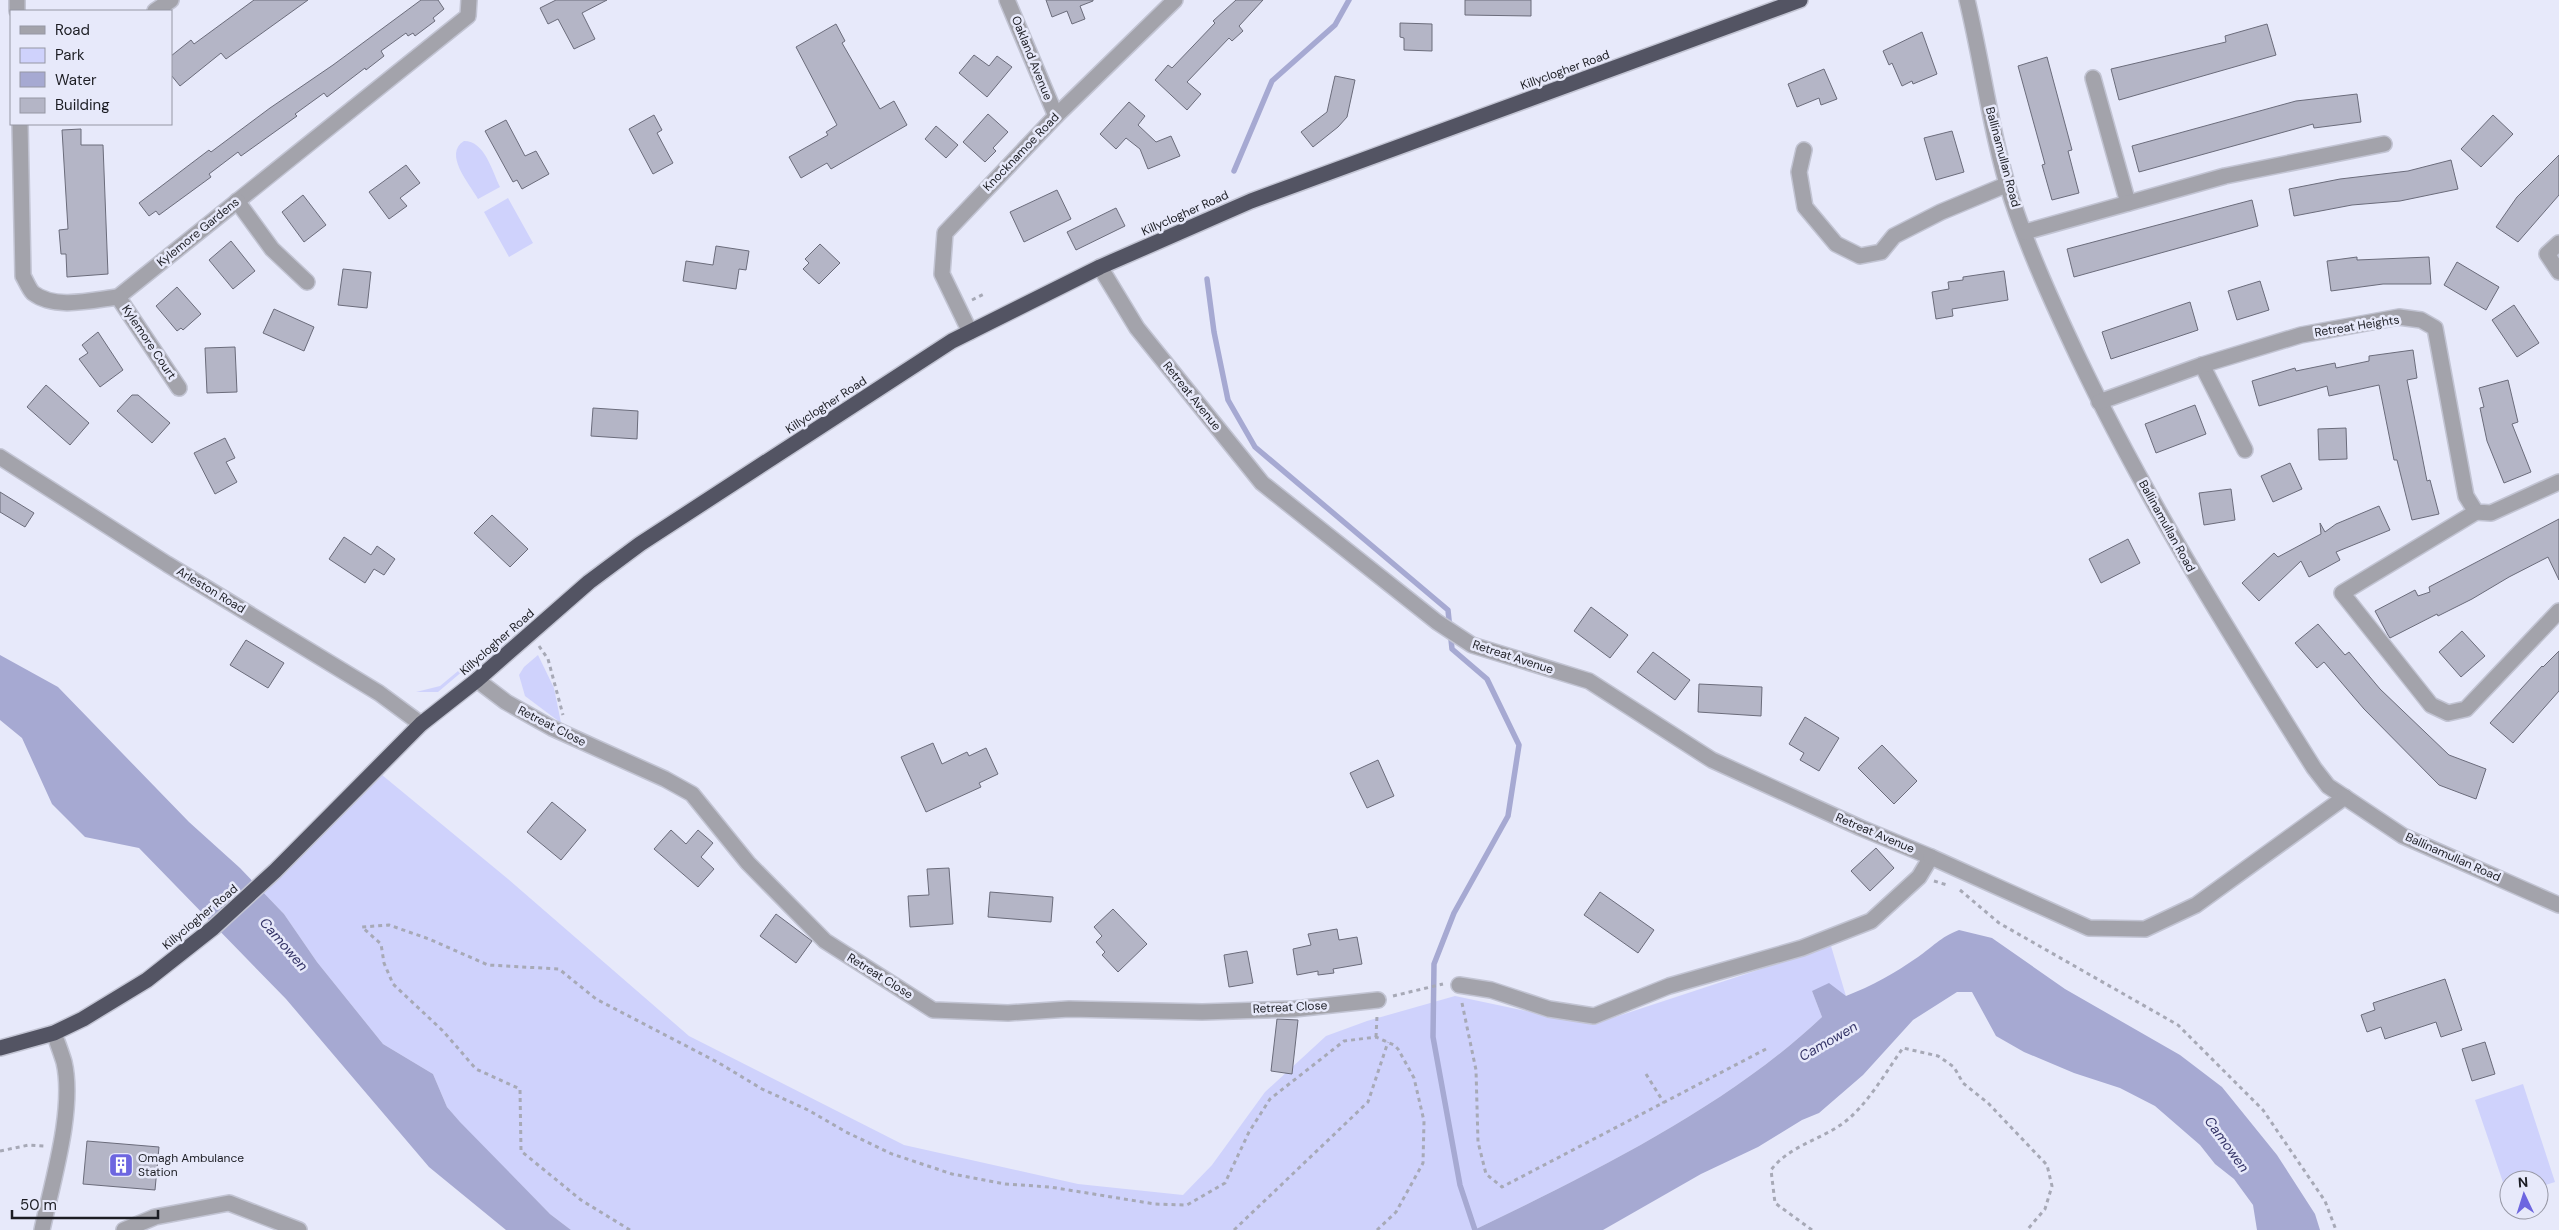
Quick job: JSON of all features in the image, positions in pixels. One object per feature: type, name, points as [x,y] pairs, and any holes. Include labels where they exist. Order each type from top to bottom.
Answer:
[{"type":"highway","name":"Killyclogher Road","points":[[0,1048],[54,1033],[147,980],[213,928],[275,871],[421,724],[477,680],[589,582],[640,544],[952,341],[1100,267],[1251,201],[1800,0]]},
{"type":"street","points":[[156,10],[171,0]]},
{"type":"street","name":"Kylemore Gardens","points":[[20,125],[23,276],[33,292],[50,300],[77,303],[118,296],[468,16],[469,0]]},
{"type":"street","name":"Oakland Avenue","points":[[1008,0],[1056,116]]},
{"type":"street","name":"Knocknamoe Road","points":[[970,332],[942,274],[946,233],[1056,116],[1175,0]]},
{"type":"street","name":"Ballinamullan Road","points":[[1967,0],[1977,54],[2008,184],[2051,300],[2099,402],[2168,530],[2236,644],[2314,768],[2328,786],[2403,836],[2559,905]]},
{"type":"street","points":[[2093,78],[2128,203]]},
{"type":"street","points":[[2025,232],[2225,176],[2384,144]]},
{"type":"street","points":[[1804,150],[1799,172],[1805,207],[1836,244],[1860,256],[1881,252],[1894,236],[1941,212],[2008,184]]},
{"type":"street","points":[[237,201],[272,249],[307,282]]},
{"type":"street","points":[[2559,243],[2547,254],[2559,272]]},
{"type":"street","name":"Retreat Avenue","points":[[1100,267],[1136,328],[1262,483],[1437,622],[1472,645],[1589,681],[1712,760],[1861,828],[1931,857],[1919,877],[1871,921],[1802,948],[1669,986],[1594,1016],[1549,1009],[1491,990],[1453,984]]},
{"type":"street","name":"Kylemore Court","points":[[118,296],[179,388]]},
{"type":"street","name":"Retreat Heights","points":[[2099,402],[2202,365],[2301,335],[2399,317],[2420,320],[2435,328],[2466,496],[2476,512]]},
{"type":"street","points":[[2202,365],[2245,450]]},
{"type":"street","name":"Arleston Road","points":[[0,457],[167,564],[379,693],[421,724]]},
{"type":"street","points":[[2559,482],[2491,513],[2476,512],[2342,593],[2430,706],[2448,713],[2466,709],[2559,611]]},
{"type":"street","name":"Retreat Close","points":[[477,680],[506,702],[567,735],[665,779],[692,794],[748,863],[825,941],[933,1010],[1008,1013],[1069,1008],[1202,1012],[1294,1009],[1378,1000]]},
{"type":"street","points":[[1931,857],[2089,928],[2144,929],[2196,905],[2345,797]]},
{"type":"street","points":[[42,1230],[60,1148],[66,1089],[64,1063],[54,1033]]},
{"type":"street","points":[[124,1230],[156,1217],[228,1203],[299,1230]]},
{"type":"path","points":[[540,648],[548,659],[556,683],[567,735]]},
{"type":"path","points":[[1919,877],[1956,888],[1999,923],[2178,1025],[2263,1110],[2325,1201],[2336,1230]]},
{"type":"path","points":[[630,1230],[581,1200],[521,1152],[520,1090],[476,1069],[443,1031],[393,984],[384,963],[381,944],[362,926],[389,925],[429,939],[488,964],[559,969],[596,999],[719,1062],[762,1089],[808,1110],[846,1132],[892,1154],[952,1174],[1005,1184],[1050,1187],[1155,1204],[1188,1205],[1225,1183],[1249,1132],[1270,1100],[1344,1041],[1376,1037],[1398,1049],[1414,1078],[1424,1121],[1423,1163],[1396,1212],[1378,1230]]},
{"type":"path","points":[[1378,1000],[1453,984],[1476,1070],[1478,1142],[1486,1174],[1502,1187],[1766,1049]]},
{"type":"path","points":[[1234,1230],[1368,1102],[1388,1042]]},
{"type":"path","points":[[1812,1230],[1775,1203],[1771,1170],[1781,1158],[1843,1124],[1862,1105],[1902,1048],[1938,1056],[1954,1067],[1962,1083],[1988,1103],[2047,1166],[2052,1186],[2045,1208],[2028,1230]]},
{"type":"path","points":[[1646,1074],[1664,1103]]},
{"type":"path","points":[[0,1151],[29,1145],[60,1148]]},
{"type":"green space","points":[[464,141],[471,142],[483,151],[500,187],[478,199],[464,177],[457,161],[456,153],[458,147]]},
{"type":"green space","points":[[508,198],[533,243],[509,257],[484,212]]},
{"type":"green space","points":[[512,626],[514,628],[438,692],[416,692],[440,686]]},
{"type":"green space","points":[[538,655],[554,688],[561,723],[525,696],[519,675],[524,667]]},
{"type":"green space","points":[[376,770],[508,879],[689,1036],[904,1145],[1078,1184],[1183,1195],[1212,1165],[1265,1092],[1326,1036],[1367,1021],[1455,996],[1555,1017],[1597,1023],[1831,946],[1846,996],[1812,991],[1822,1017],[1785,1050],[1744,1080],[1657,1136],[1565,1185],[1474,1230],[571,1230],[550,1214],[463,1126],[447,1107],[433,1074],[383,1044],[317,962],[284,914],[260,889]]},
{"type":"green space","points":[[2523,1084],[2555,1182],[2549,1184],[2549,1170],[2499,1171],[2475,1100]]},
{"type":"water","name":"Camowen","points":[[0,655],[58,687],[189,822],[240,868],[284,914],[317,962],[383,1044],[433,1074],[447,1107],[460,1122],[550,1214],[571,1230],[506,1230],[429,1167],[286,999],[139,848],[85,837],[52,804],[22,738],[0,720]]},
{"type":"water","name":"Camowen","points":[[1959,930],[1992,938],[2065,989],[2180,1055],[2222,1087],[2277,1155],[2315,1214],[2320,1230],[2257,1230],[2253,1205],[2234,1179],[2215,1164],[2200,1145],[2155,1106],[2120,1088],[2074,1073],[2024,1052],[1996,1036],[1972,992],[1957,992],[1913,1020],[1863,1075],[1819,1113],[1802,1120],[1758,1147],[1701,1174],[1603,1230],[1474,1230],[1565,1185],[1657,1136],[1744,1080],[1785,1050],[1822,1017],[1812,991],[1829,983],[1846,996],[1856,992],[1892,974],[1941,939]]},
{"type":"building","points":[[254,0],[308,0],[226,59],[221,53],[180,86],[172,76],[172,55],[191,40],[194,44]]},
{"type":"building","points":[[421,0],[438,0],[444,9],[433,18],[435,21],[415,36],[413,33],[408,36],[406,33],[381,51],[384,56],[366,70],[365,68],[327,97],[324,93],[295,114],[297,116],[241,156],[238,152],[209,174],[211,177],[159,215],[156,211],[149,216],[139,203],[209,150],[211,152]]},
{"type":"building","points":[[556,0],[607,0],[582,13],[595,39],[574,49],[558,19],[548,24],[540,8]]},
{"type":"building","points":[[1046,0],[1093,1],[1080,6],[1085,19],[1072,24],[1067,11],[1052,17]]},
{"type":"building","points":[[1236,0],[1263,0],[1239,26],[1243,31],[1232,41],[1229,38],[1187,82],[1201,94],[1187,110],[1155,80],[1168,65],[1172,68],[1215,23],[1213,21]]},
{"type":"building","points":[[1465,0],[1531,0],[1531,16],[1465,15]]},
{"type":"building","points":[[1400,23],[1432,24],[1432,51],[1404,50],[1404,38],[1400,37]]},
{"type":"building","points":[[836,24],[845,41],[842,43],[880,109],[894,101],[907,125],[831,169],[827,163],[801,178],[789,157],[828,135],[826,132],[837,125],[796,47]]},
{"type":"building","points":[[2267,24],[2276,55],[2119,100],[2111,69],[2226,42],[2225,36]]},
{"type":"building","points":[[1922,32],[1937,74],[1913,84],[1912,81],[1902,86],[1892,63],[1889,65],[1883,51]]},
{"type":"building","points":[[974,55],[989,66],[997,56],[1012,67],[987,97],[959,73]]},
{"type":"building","points":[[2047,57],[2072,150],[2068,151],[2079,193],[2052,200],[2042,165],[2045,164],[2018,66]]},
{"type":"building","points":[[1824,69],[1837,99],[1821,105],[1819,98],[1797,107],[1788,84]]},
{"type":"building","points":[[1335,76],[1355,80],[1347,117],[1338,127],[1313,147],[1301,132],[1327,112]]},
{"type":"building","points":[[2357,94],[2361,122],[2314,128],[2313,124],[2139,172],[2132,146],[2296,101]]},
{"type":"building","points":[[1129,102],[1145,116],[1138,125],[1156,142],[1171,136],[1180,156],[1148,169],[1140,149],[1126,138],[1116,149],[1100,134]]},
{"type":"building","points":[[988,114],[1008,132],[993,148],[996,151],[985,162],[963,142]]},
{"type":"building","points":[[654,115],[662,130],[657,133],[673,163],[653,174],[629,129]]},
{"type":"building","points":[[2493,115],[2513,134],[2481,167],[2461,149]]},
{"type":"building","points":[[506,120],[525,156],[536,151],[549,174],[522,189],[517,180],[513,182],[485,131]]},
{"type":"building","points":[[936,126],[958,145],[946,158],[925,139]]},
{"type":"building","points":[[81,129],[81,145],[103,145],[108,274],[67,277],[66,254],[61,254],[59,230],[68,229],[62,130]]},
{"type":"building","points":[[1952,131],[1964,172],[1936,180],[1924,138]]},
{"type":"building","points":[[2559,155],[2559,195],[2518,242],[2496,227],[2517,197]]},
{"type":"building","points":[[2451,160],[2458,189],[2400,201],[2352,205],[2294,216],[2289,189],[2340,179],[2408,171]]},
{"type":"building","points":[[406,165],[420,183],[400,198],[407,206],[389,219],[369,192]]},
{"type":"building","points":[[1057,190],[1071,219],[1024,242],[1010,212]]},
{"type":"building","points":[[303,195],[326,225],[304,242],[282,212]]},
{"type":"building","points":[[2252,200],[2258,226],[2074,277],[2067,249]]},
{"type":"building","points":[[1116,208],[1125,226],[1076,250],[1067,232]]},
{"type":"building","points":[[231,241],[255,271],[233,289],[209,260]]},
{"type":"building","points":[[820,244],[840,263],[819,284],[803,269],[809,263],[805,259]]},
{"type":"building","points":[[716,246],[749,251],[746,270],[739,269],[736,289],[683,281],[686,261],[713,265]]},
{"type":"building","points":[[2357,257],[2357,260],[2429,257],[2431,284],[2383,284],[2331,291],[2327,261]]},
{"type":"building","points":[[2457,262],[2499,287],[2486,310],[2444,285]]},
{"type":"building","points":[[343,269],[371,272],[367,308],[338,305]]},
{"type":"building","points":[[2004,271],[2008,300],[1952,309],[1953,316],[1936,319],[1932,292],[1949,289],[1948,282],[1963,280],[1963,277]]},
{"type":"building","points":[[2260,281],[2269,310],[2237,320],[2228,291]]},
{"type":"building","points":[[177,287],[201,314],[183,330],[181,328],[177,331],[156,306]]},
{"type":"building","points":[[2190,302],[2198,330],[2111,359],[2102,332]]},
{"type":"building","points":[[2514,305],[2539,343],[2517,357],[2492,320]]},
{"type":"building","points":[[274,309],[314,327],[304,351],[263,333]]},
{"type":"building","points":[[98,332],[123,370],[100,387],[79,359],[88,353],[82,345]]},
{"type":"building","points":[[235,347],[237,392],[207,393],[205,348]]},
{"type":"building","points":[[2413,350],[2417,378],[2407,380],[2427,481],[2430,480],[2439,514],[2412,520],[2397,460],[2394,460],[2379,385],[2329,396],[2327,386],[2259,406],[2252,381],[2295,368],[2296,371],[2335,363],[2336,368],[2369,361],[2369,356]]},
{"type":"building","points":[[2508,380],[2518,422],[2512,424],[2531,472],[2504,483],[2487,441],[2480,408],[2484,407],[2479,388]]},
{"type":"building","points":[[46,385],[89,423],[70,445],[27,407]]},
{"type":"building","points":[[132,395],[138,395],[170,423],[152,443],[117,411]]},
{"type":"building","points":[[2195,405],[2206,434],[2156,453],[2145,424]]},
{"type":"building","points":[[593,408],[638,411],[637,439],[591,436]]},
{"type":"building","points":[[2346,428],[2347,459],[2319,460],[2318,429]]},
{"type":"building","points":[[225,438],[235,458],[226,462],[237,482],[215,494],[194,453]]},
{"type":"building","points":[[2290,463],[2302,489],[2273,502],[2261,476]]},
{"type":"building","points":[[2231,489],[2235,520],[2204,525],[2199,493]]},
{"type":"building","points":[[0,492],[34,513],[25,527],[0,512]]},
{"type":"building","points":[[2379,506],[2390,530],[2336,552],[2340,560],[2309,577],[2301,561],[2259,601],[2242,583],[2274,553],[2278,557],[2321,534],[2320,523],[2325,532],[2336,524]]},
{"type":"building","points":[[492,515],[528,549],[510,567],[474,533]]},
{"type":"building","points":[[2559,519],[2559,580],[2548,557],[2472,599],[2390,638],[2375,611],[2415,590],[2418,596],[2430,592],[2429,587]]},
{"type":"building","points":[[344,537],[371,555],[377,546],[395,559],[384,575],[374,569],[365,583],[329,559]]},
{"type":"building","points":[[2128,539],[2140,563],[2101,583],[2089,559]]},
{"type":"building","points":[[1591,607],[1628,635],[1610,658],[1574,631]]},
{"type":"building","points":[[2318,624],[2345,655],[2349,652],[2380,689],[2449,755],[2486,769],[2476,799],[2439,785],[2364,709],[2324,662],[2317,668],[2295,643]]},
{"type":"building","points":[[2462,631],[2485,656],[2461,677],[2439,652]]},
{"type":"building","points":[[246,640],[284,663],[268,688],[230,665]]},
{"type":"building","points":[[2559,651],[2559,691],[2513,743],[2490,723],[2542,666]]},
{"type":"building","points":[[1653,652],[1690,680],[1675,700],[1637,672]]},
{"type":"building","points":[[1699,684],[1762,687],[1761,716],[1698,712]]},
{"type":"building","points":[[1805,717],[1839,738],[1819,771],[1800,760],[1804,753],[1789,744]]},
{"type":"building","points":[[933,743],[942,764],[967,752],[969,756],[986,748],[998,774],[979,783],[981,787],[926,812],[901,757]]},
{"type":"building","points":[[1882,745],[1917,781],[1894,804],[1858,768]]},
{"type":"building","points":[[1378,760],[1394,796],[1367,808],[1350,773]]},
{"type":"building","points":[[552,802],[586,830],[561,860],[527,832]]},
{"type":"building","points":[[671,830],[686,844],[698,830],[713,843],[701,857],[714,869],[698,887],[654,849]]},
{"type":"building","points":[[1876,848],[1894,868],[1870,891],[1851,871]]},
{"type":"building","points":[[949,868],[953,924],[910,927],[908,896],[929,895],[927,869]]},
{"type":"building","points":[[990,892],[1053,897],[1051,922],[988,917]]},
{"type":"building","points":[[1600,892],[1654,930],[1638,953],[1584,915]]},
{"type":"building","points":[[1113,909],[1147,944],[1118,972],[1102,955],[1105,952],[1096,942],[1102,936],[1094,927]]},
{"type":"building","points":[[776,914],[812,941],[796,963],[760,936]]},
{"type":"building","points":[[1337,929],[1339,940],[1357,937],[1362,964],[1333,969],[1334,973],[1318,975],[1318,971],[1297,975],[1293,949],[1311,945],[1308,934]]},
{"type":"building","points":[[1247,951],[1253,983],[1229,987],[1224,955]]},
{"type":"building","points":[[2445,979],[2462,1030],[2441,1037],[2436,1022],[2385,1039],[2381,1027],[2367,1032],[2361,1015],[2375,1010],[2373,1003]]},
{"type":"building","points":[[1277,1019],[1298,1020],[1292,1074],[1271,1071]]},
{"type":"building","points":[[2485,1042],[2495,1074],[2472,1081],[2462,1049]]},
{"type":"building","name":"Omagh Ambulance Station","points":[[87,1141],[159,1147],[155,1190],[83,1184]]},
{"type":"waterway","points":[[1234,171],[1272,81],[1335,25],[1349,0]]},
{"type":"waterway","points":[[1207,279],[1214,332],[1228,400],[1255,447],[1448,610],[1452,649],[1487,679],[1519,745],[1508,816],[1454,913],[1434,964],[1433,1037],[1460,1185],[1475,1230]]},
{"type":"place","name":"Omagh Ambulance Station","points":[[121,1165]]}]
